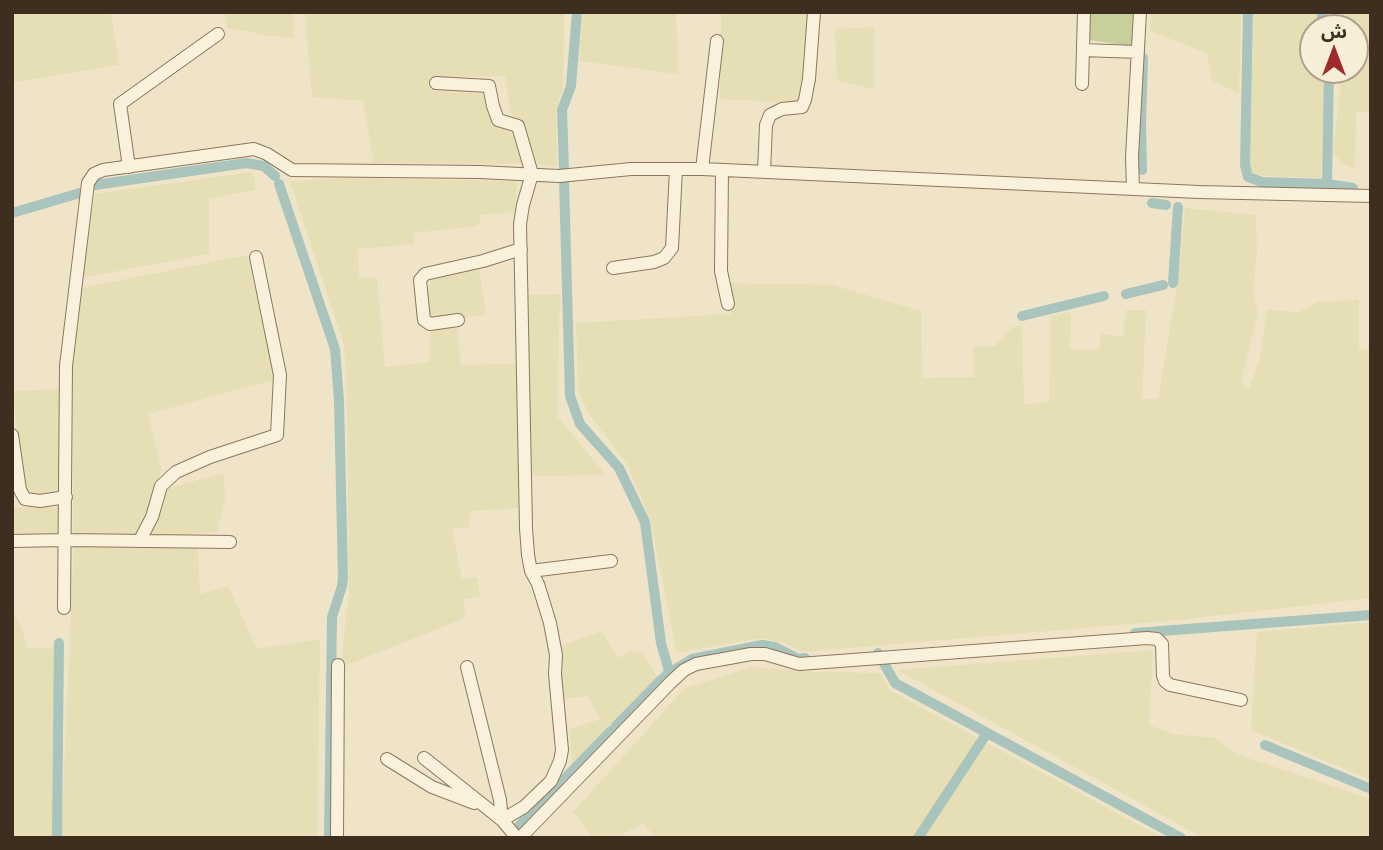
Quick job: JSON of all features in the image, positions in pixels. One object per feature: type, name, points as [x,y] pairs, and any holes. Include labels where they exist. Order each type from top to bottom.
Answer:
[{"type":"street","points":[[764,172],[766,125],[771,115],[782,108],[802,107],[805,100],[814,12]]},
{"type":"street","points":[[1082,84],[1084,12]]},
{"type":"street","points":[[1133,189],[1132,157],[1140,12]]},
{"type":"street","points":[[129,167],[120,104],[218,34]]},
{"type":"street","points":[[702,169],[717,41]]},
{"type":"street","points":[[1083,50],[1138,52]]},
{"type":"street","points":[[436,83],[489,86],[498,120],[518,126],[531,174],[520,224],[527,555],[550,623],[556,655],[555,674],[562,750],[561,761],[551,781],[524,807],[502,820]]},
{"type":"street","points":[[64,608],[66,366],[88,183],[94,174],[103,170],[254,149],[292,170],[480,172],[559,176],[631,169],[702,169],[1199,192],[1371,196]]},
{"type":"street","points":[[613,268],[654,262],[664,258],[672,248],[676,169]]},
{"type":"street","points":[[722,170],[721,271],[728,304]]},
{"type":"street","points":[[458,320],[430,324],[424,320],[420,280],[425,274],[521,249]]},
{"type":"street","points":[[140,540],[152,517],[161,486],[176,472],[210,457],[277,435],[280,375],[256,257]]},
{"type":"street","points":[[12,435],[20,490],[25,499],[40,501],[66,497]]},
{"type":"street","points":[[12,541],[230,542]]},
{"type":"street","points":[[531,571],[611,561]]},
{"type":"street","points":[[424,758],[502,820],[518,838],[671,682],[684,670],[696,664],[751,654],[765,654],[799,664],[1147,638],[1157,639],[1162,643],[1163,676],[1170,685],[1241,700]]},
{"type":"street","points":[[337,838],[338,666]]},
{"type":"street","points":[[467,667],[500,800],[502,820]]},
{"type":"street","points":[[387,758],[432,788],[485,806]]},
{"type":"shaded area","points":[[12,12],[128,12],[111,13],[119,65],[12,83]]},
{"type":"shaded area","points":[[224,12],[293,12],[294,38],[228,29]]},
{"type":"shaded area","points":[[305,12],[564,12],[563,88],[556,111],[557,166],[538,165],[522,123],[511,115],[505,76],[429,77],[429,90],[483,94],[489,115],[497,126],[513,134],[522,164],[374,163],[363,101],[312,97]]},
{"type":"shaded area","points":[[583,12],[676,12],[678,74],[579,61]]},
{"type":"shaded area","points":[[721,12],[810,12],[802,97],[797,103],[720,99]]},
{"type":"shaded area","points":[[1151,12],[1241,12],[1239,93],[1212,81],[1207,53],[1150,31]]},
{"type":"shaded area","points":[[1254,12],[1316,12],[1299,14],[1299,84],[1324,84],[1321,178],[1251,173],[1249,161]]},
{"type":"shaded area","points":[[1371,12],[1371,112],[1356,111],[1355,169],[1333,154],[1340,84],[1369,84],[1369,14],[1330,14]]},
{"type":"shaded area","points":[[874,27],[874,89],[837,81],[835,29]]},
{"type":"shaded area","points":[[252,172],[255,190],[209,199],[209,254],[81,278],[95,194]]},
{"type":"shaded area","points":[[347,178],[517,181],[515,212],[481,215],[478,226],[413,233],[414,244],[358,249],[359,277],[377,277],[385,367],[429,362],[431,321],[427,299],[431,277],[479,267],[486,315],[458,318],[460,365],[516,364],[520,508],[470,511],[469,527],[452,529],[462,579],[477,577],[480,596],[464,599],[465,618],[342,667],[349,594],[347,389],[344,345],[290,181]]},
{"type":"shaded area","points":[[1185,208],[1256,215],[1257,253],[1253,292],[1258,313],[1241,382],[1249,390],[1259,361],[1267,310],[1299,312],[1318,302],[1359,300],[1359,349],[1371,349],[1371,598],[1178,620],[802,652],[785,643],[754,639],[677,653],[650,518],[627,464],[589,414],[578,392],[576,323],[731,314],[729,283],[832,285],[921,311],[922,378],[974,377],[973,347],[995,346],[1012,327],[1022,326],[1024,404],[1049,402],[1051,316],[1071,312],[1070,349],[1099,350],[1101,334],[1123,337],[1126,310],[1146,310],[1142,399],[1158,399],[1178,282]]},
{"type":"shaded area","points":[[247,255],[273,380],[148,414],[162,471],[143,529],[127,538],[73,535],[73,356],[81,288]]},
{"type":"shaded area","points":[[560,294],[557,416],[606,475],[530,476],[526,295]]},
{"type":"shaded area","points":[[61,389],[62,486],[56,492],[41,496],[29,495],[22,487],[13,391]]},
{"type":"shaded area","points":[[224,473],[225,499],[217,532],[151,537],[155,516],[166,489]]},
{"type":"shaded area","points":[[61,507],[60,533],[12,536],[12,508]]},
{"type":"shaded area","points":[[74,544],[198,547],[200,594],[228,586],[257,649],[320,639],[317,838],[61,838]]},
{"type":"shaded area","points":[[12,609],[27,648],[55,648],[54,838],[12,838]]},
{"type":"shaded area","points":[[1371,622],[1371,780],[1251,730],[1257,632]]},
{"type":"shaded area","points":[[602,631],[618,658],[631,651],[643,654],[658,678],[572,764],[570,729],[601,719],[587,696],[562,699],[561,646]]},
{"type":"shaded area","points":[[1153,650],[1149,725],[1174,734],[1215,738],[1239,755],[1371,799],[1371,838],[1204,838],[897,670]]},
{"type":"shaded area","points":[[752,667],[880,673],[891,691],[1163,838],[656,838],[643,823],[617,838],[593,838],[573,812],[685,688]]},
{"type":"green space","points":[[1090,12],[1133,12],[1132,46],[1088,40]]},
{"type":"waterway","points":[[564,171],[562,110],[571,86],[577,12]]},
{"type":"waterway","points":[[1248,12],[1245,165],[1248,177],[1262,182],[1327,184],[1353,188]]},
{"type":"waterway","points":[[1142,170],[1143,58]]},
{"type":"waterway","points":[[1327,184],[1329,84]]},
{"type":"waterway","points":[[95,185],[246,163],[264,166],[275,176]]},
{"type":"waterway","points":[[564,181],[570,396],[580,424],[619,468],[645,522],[661,643],[669,671]]},
{"type":"waterway","points":[[279,184],[335,349],[339,401],[343,578],[332,617],[329,838]]},
{"type":"waterway","points":[[12,213],[80,193]]},
{"type":"waterway","points":[[1152,203],[1166,205]]},
{"type":"waterway","points":[[1173,283],[1178,207]]},
{"type":"waterway","points":[[1126,294],[1163,285]]},
{"type":"waterway","points":[[1022,316],[1104,296]]},
{"type":"waterway","points":[[1135,633],[1371,615]]},
{"type":"waterway","points":[[57,838],[59,643]]},
{"type":"waterway","points":[[666,675],[692,659],[762,645],[775,647],[798,659],[805,658]]},
{"type":"waterway","points":[[878,653],[895,683],[1181,838]]},
{"type":"waterway","points":[[616,726],[662,679]]},
{"type":"waterway","points":[[516,829],[611,731]]},
{"type":"waterway","points":[[918,838],[987,733]]},
{"type":"waterway","points":[[1265,745],[1371,789]]}]
